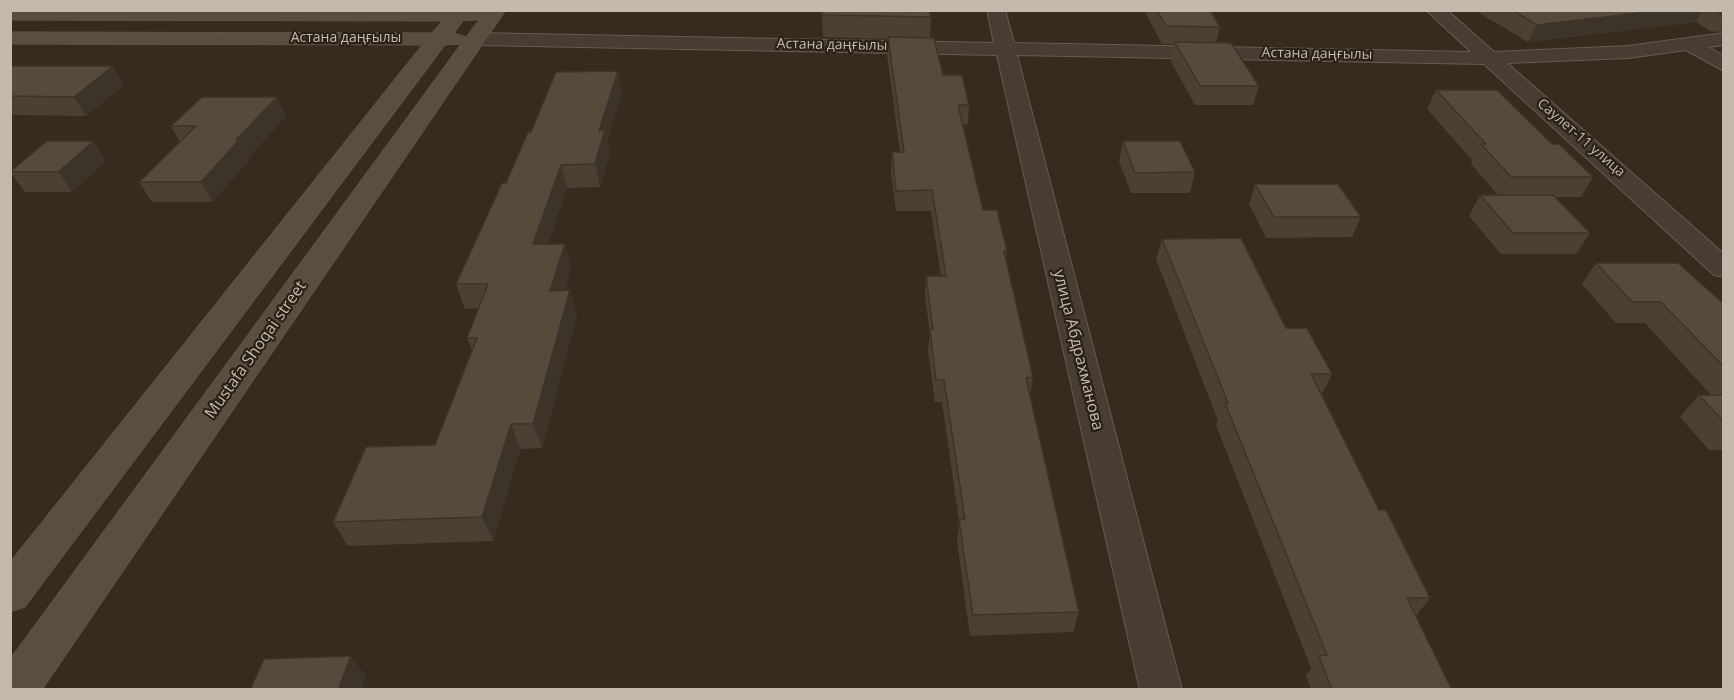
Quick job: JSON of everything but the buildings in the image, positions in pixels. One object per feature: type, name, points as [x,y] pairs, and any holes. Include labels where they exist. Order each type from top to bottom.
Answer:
[{"type":"street","name":"улица Абдрахманова","points":[[996,10],[1161,690]]},
{"type":"street","name":"Саулет-11 улица","points":[[1435,10],[1623,176],[1724,269]]},
{"type":"street","name":"Астана даңғылы","points":[[14,17],[471,21],[1005,48],[1489,58],[1628,52],[1724,39]]},
{"type":"street","name":"Астана даңғылы","points":[[10,38],[471,21]]},
{"type":"street","points":[[10,594],[471,21]]},
{"type":"street","name":"Mustafa Shoqai street","points":[[15,690],[471,21]]},
{"type":"street","points":[[1689,44],[1724,65]]}]
